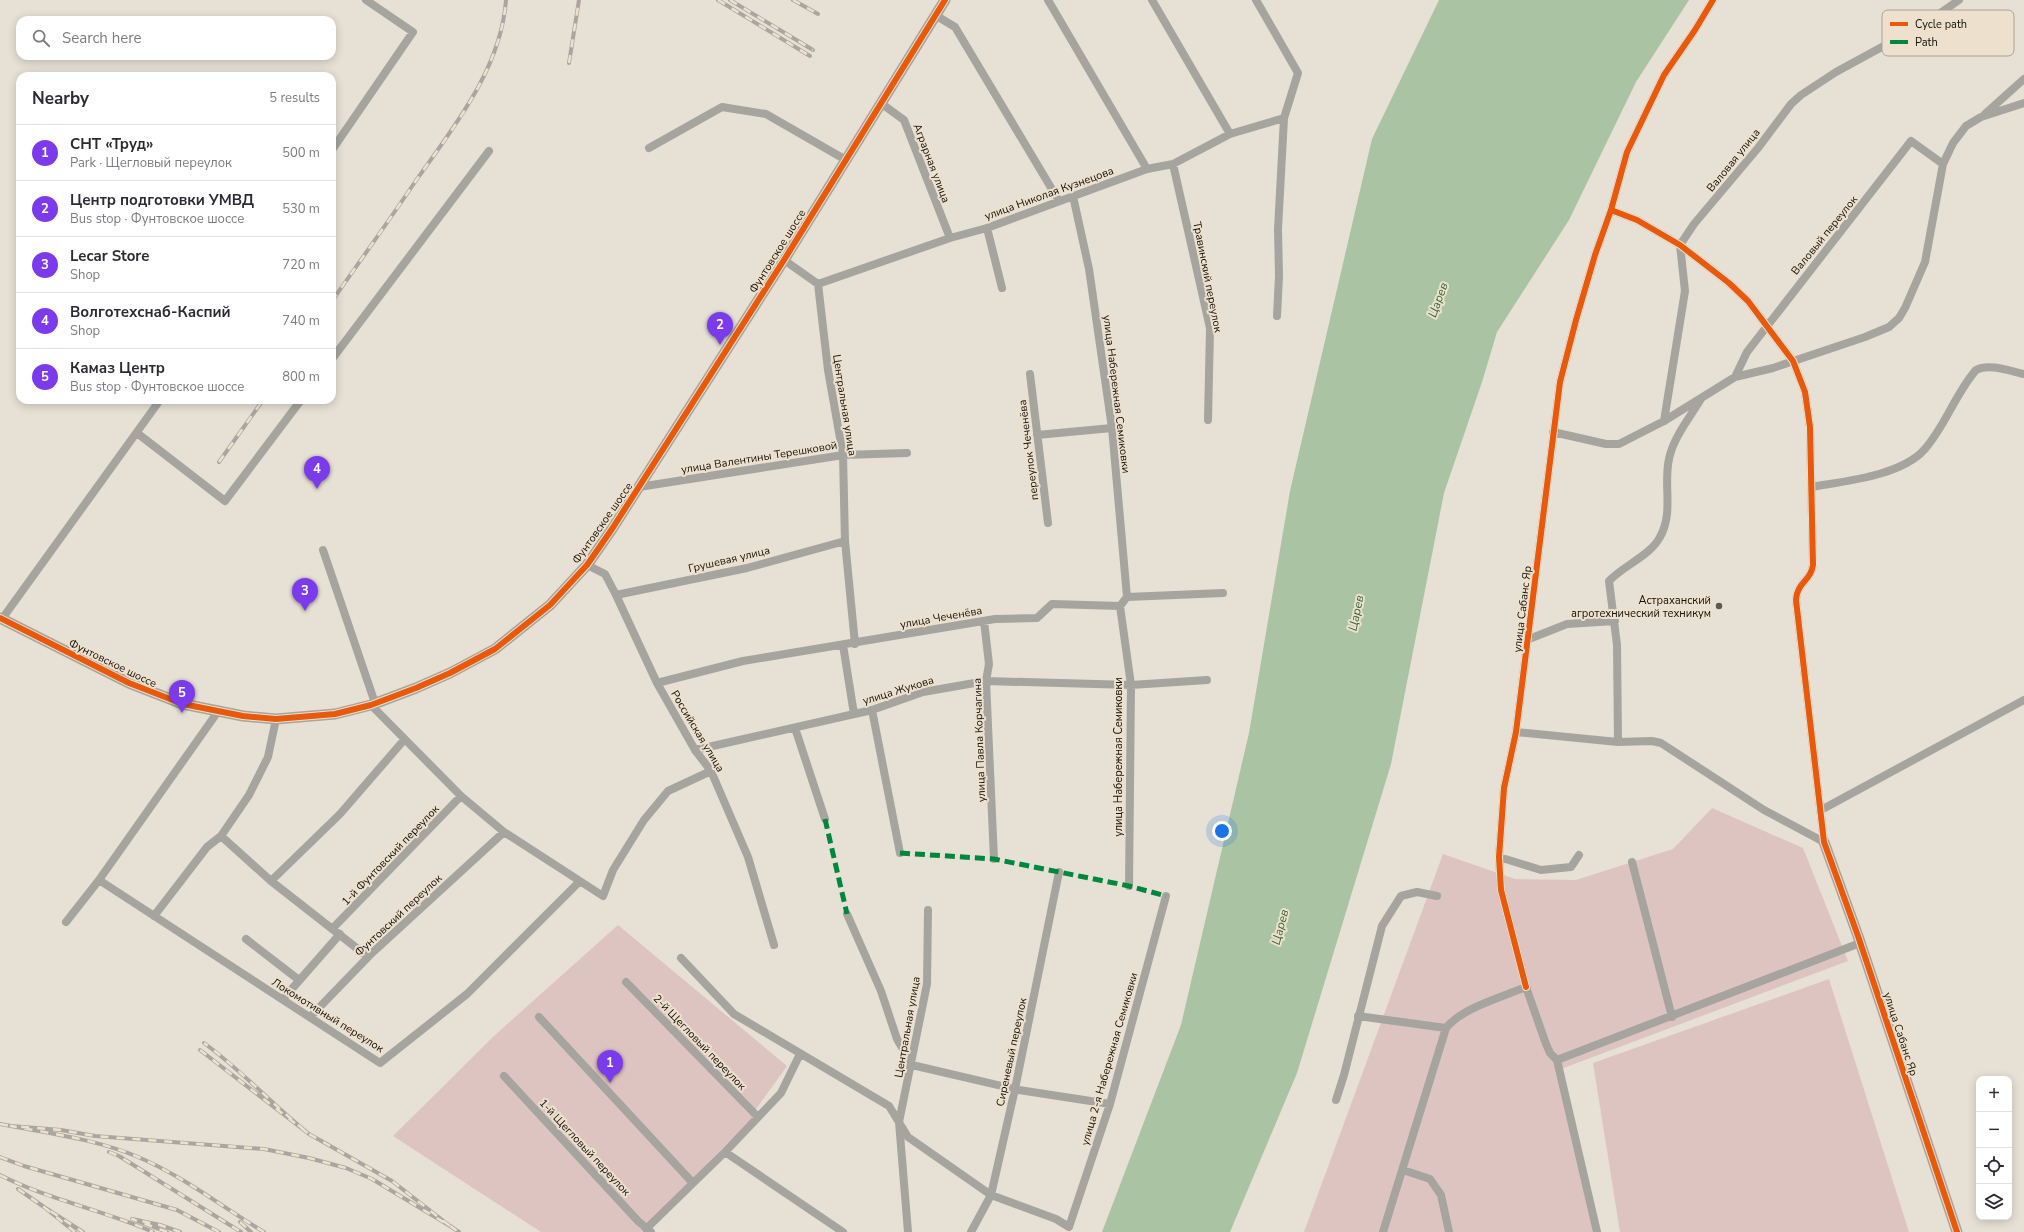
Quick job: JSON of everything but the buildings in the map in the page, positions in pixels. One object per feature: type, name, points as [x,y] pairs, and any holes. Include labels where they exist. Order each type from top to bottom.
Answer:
[{"type":"street","points":[[336,144],[413,32],[366,0]]},
{"type":"street","name":"Фунтовское шоссе","points":[[1,618],[129,684],[183,704],[243,716],[276,719],[335,714],[373,704],[450,673],[495,649],[550,606],[587,565],[639,487],[784,260],[945,0]]},
{"type":"street","points":[[1048,0],[1147,169]]},
{"type":"street","points":[[1152,0],[1230,134]]},
{"type":"street","points":[[1256,0],[1298,73],[1284,118],[1278,229],[1279,276],[1277,316]]},
{"type":"street","name":"Валовая улица","points":[[1945,10],[1959,0]]},
{"type":"street","name":"улица Сабанс Яр","points":[[1557,1060],[1550,1053],[1546,1044],[1526,987],[1501,890],[1499,858],[1504,788],[1516,732],[1529,639],[1560,382],[1576,320],[1595,255],[1611,210],[1627,152],[1664,75],[1696,30],[1713,1]]},
{"type":"street","points":[[935,15],[955,27],[1059,201]]},
{"type":"street","name":"Валовая улица","points":[[1680,245],[1694,224],[1758,148],[1791,104],[1801,95],[1836,72],[1882,47]]},
{"type":"street","points":[[1553,432],[1606,444],[1619,444],[1664,421],[1735,377],[1793,361],[1865,337],[1889,327],[1899,318],[1910,297],[1927,254],[1943,164],[1959,134],[1966,126],[1981,117],[2024,79]]},
{"type":"street","points":[[1981,117],[2024,102]]},
{"type":"street","name":"Аграрная улица","points":[[882,104],[904,120],[950,238]]},
{"type":"street","points":[[649,148],[722,107],[766,114],[846,160]]},
{"type":"street","name":"улица Николая Кузнецова","points":[[818,284],[950,238],[987,228],[1147,169],[1173,164],[1230,134],[1284,118]]},
{"type":"street","name":"Валовый переулок","points":[[1735,377],[1747,352],[1911,141],[1943,164]]},
{"type":"street","points":[[336,354],[488,151]]},
{"type":"street","name":"Травинский переулок","points":[[1173,164],[1210,328],[1208,420]]},
{"type":"street","name":"улица Набережная Семиковки","points":[[1073,196],[1089,269],[1112,428],[1127,597]]},
{"type":"street","points":[[1611,210],[1637,220],[1680,245],[1729,283],[1748,302],[1793,361],[1805,392],[1810,427],[1812,573],[1797,591],[1796,600],[1824,842]]},
{"type":"street","points":[[987,228],[1002,288]]},
{"type":"street","points":[[1664,421],[1685,291],[1680,245]]},
{"type":"street","points":[[784,260],[818,284]]},
{"type":"street","name":"Центральная улица","points":[[818,284],[828,370],[843,455],[845,541],[855,644]]},
{"type":"street","points":[[1812,487],[1890,471],[1909,462],[1924,451],[1976,370],[1984,367],[1991,367],[2024,374]]},
{"type":"street","name":"переулок Чеченёва","points":[[1030,374],[1048,523]]},
{"type":"street","points":[[1618,742],[1617,645],[1610,581],[1615,575],[1652,548],[1660,538],[1666,524],[1669,509],[1668,467],[1672,448],[1701,398]]},
{"type":"street","points":[[1,618],[157,404]]},
{"type":"street","points":[[137,433],[225,501],[298,404]]},
{"type":"street","points":[[1037,436],[1112,428]]},
{"type":"street","name":"улица Валентины Терешковой","points":[[639,487],[843,455],[907,453]]},
{"type":"street","name":"Грушевая улица","points":[[616,595],[747,568],[845,541]]},
{"type":"street","points":[[323,550],[373,704],[404,740],[461,796],[504,832],[603,896],[613,870],[644,820],[668,791],[711,771]]},
{"type":"street","name":"Российская улица","points":[[587,565],[605,574],[657,683],[695,750],[711,771],[748,856],[774,945]]},
{"type":"street","points":[[1120,606],[1127,597],[1223,593]]},
{"type":"street","name":"улица Чеченёва","points":[[657,683],[743,661],[844,646],[984,621],[1037,618],[1052,604],[1120,606]]},
{"type":"street","name":"улица Набережная Семиковки","points":[[1120,606],[1131,685],[1129,886]]},
{"type":"street","name":"улица Павла Корчагина","points":[[984,621],[989,664],[986,681],[994,859]]},
{"type":"street","points":[[1529,639],[1567,624],[1615,621]]},
{"type":"street","points":[[844,646],[854,714]]},
{"type":"street","name":"улица Жукова","points":[[695,750],[872,710],[923,692],[986,681],[1131,685],[1207,680]]},
{"type":"street","points":[[1821,810],[2024,700]]},
{"type":"street","points":[[66,922],[99,880],[219,710]]},
{"type":"street","points":[[872,710],[900,853]]},
{"type":"street","points":[[154,916],[207,847],[221,836],[249,795],[268,757],[276,719]]},
{"type":"street","points":[[795,728],[825,819]]},
{"type":"street","points":[[1516,732],[1618,742],[1652,741],[1668,747],[1764,810],[1824,842]]},
{"type":"street","points":[[271,882],[340,814],[404,740]]},
{"type":"street","name":"1-й Фунтовский переулок","points":[[283,999],[336,931],[461,796]]},
{"type":"street","name":"Фунтовский переулок","points":[[310,1017],[368,957],[504,832]]},
{"type":"street","points":[[221,836],[271,882],[368,957]]},
{"type":"street","name":"улица Сабанс Яр","points":[[1824,842],[1860,943],[1957,1232]]},
{"type":"street","points":[[1499,858],[1541,870],[1571,867],[1579,855]]},
{"type":"street","points":[[1632,862],[1672,1017]]},
{"type":"street","name":"Сиреневый переулок","points":[[971,1232],[991,1195],[1015,1089],[1059,872]]},
{"type":"street","name":"Локомотивный переулок","points":[[99,880],[380,1062],[467,994],[580,882]]},
{"type":"street","points":[[1336,1100],[1344,1075],[1382,926],[1401,896],[1417,892],[1437,896]]},
{"type":"street","name":"улица 2-я Набережная Семиковки","points":[[991,1195],[1056,1219],[1069,1227],[1110,1104],[1166,896]]},
{"type":"street","name":"Центральная улица","points":[[899,1122],[912,1065],[927,984],[928,910]]},
{"type":"street","points":[[847,914],[881,991],[897,1040],[912,1065],[1015,1089],[1110,1104]]},
{"type":"street","points":[[246,939],[299,980]]},
{"type":"street","points":[[1597,1232],[1557,1060],[1672,1017],[1860,943]]},
{"type":"street","points":[[681,958],[734,1014],[889,1106],[908,1137],[991,1195]]},
{"type":"street","name":"2-й Щегловый переулок","points":[[626,982],[758,1116]]},
{"type":"street","points":[[1383,1232],[1446,1028],[1451,1021],[1464,1013],[1526,987]]},
{"type":"street","points":[[1358,1016],[1446,1028]]},
{"type":"street","points":[[539,1017],[692,1182]]},
{"type":"street","points":[[648,1230],[692,1182],[725,1152],[781,1093],[800,1054]]},
{"type":"street","name":"1-й Щегловый переулок","points":[[504,1076],[648,1230]]},
{"type":"street","points":[[899,1122],[908,1232]]},
{"type":"street","points":[[725,1152],[843,1232]]},
{"type":"street","points":[[1403,1170],[1430,1179],[1441,1195],[1449,1232]]},
{"type":"shaded area","points":[[1712,808],[1803,848],[1848,961],[1561,1069],[1594,1232],[1304,1232],[1443,854],[1515,879],[1576,880],[1673,849]]},
{"type":"shaded area","points":[[618,925],[787,1066],[756,1109],[753,1117],[641,1232],[541,1232],[393,1136],[495,1035]]},
{"type":"shaded area","points":[[1829,979],[1909,1232],[1620,1232],[1593,1063]]},
{"type":"water","name":"Царев","points":[[1439,0],[1689,0],[1636,82],[1569,220],[1497,332],[1482,382],[1444,493],[1391,764],[1297,1073],[1230,1232],[1102,1232],[1181,1025],[1249,733],[1290,491],[1372,139]]},
{"type":"railway","points":[[336,295],[445,140],[473,97],[495,50],[502,25],[506,0]]},
{"type":"railway","points":[[569,63],[579,0]]},
{"type":"railway","points":[[718,0],[810,56]]},
{"type":"railway","points":[[730,0],[813,50]]},
{"type":"railway","points":[[793,0],[818,14]]},
{"type":"railway","points":[[219,462],[260,404]]},
{"type":"railway","points":[[200,1050],[309,1134],[218,1053],[204,1043]]},
{"type":"railway","points":[[0,1124],[11,1126]]},
{"type":"railway","points":[[264,1232],[187,1182],[138,1157],[92,1142],[11,1126],[61,1130],[95,1136],[264,1149],[309,1158],[346,1168],[372,1179],[450,1226],[392,1181],[309,1134]]},
{"type":"railway","points":[[109,1152],[119,1156],[241,1232]]},
{"type":"railway","points":[[0,1157],[24,1166],[177,1210],[219,1232]]},
{"type":"railway","points":[[0,1175],[19,1184],[115,1217],[153,1232]]},
{"type":"railway","points":[[18,1189],[44,1207]]},
{"type":"railway","points":[[75,1232],[44,1207],[83,1232]]},
{"type":"railway","points":[[167,1232],[132,1219],[160,1225],[180,1232]]},
{"type":"railway","points":[[240,1222],[251,1232]]},
{"type":"railway","points":[[450,1226],[459,1232]]},
{"type":"marked path","points":[[825,819],[847,914]]},
{"type":"marked path","points":[[900,853],[994,859],[1129,886],[1166,896]]},
{"type":"cycle path","points":[[0,618],[129,683],[183,704],[243,716],[276,719],[335,714],[371,705],[450,673],[495,649],[550,605],[587,565],[612,529],[784,260],[945,0]]},
{"type":"cycle path","points":[[1526,987],[1501,890],[1499,857],[1504,788],[1516,732],[1560,382],[1576,320],[1595,255],[1611,210],[1627,152],[1664,75],[1695,30],[1713,0]]},
{"type":"cycle path","points":[[1611,210],[1637,220],[1680,245],[1729,283],[1748,301],[1793,361],[1805,392],[1810,427],[1813,565],[1810,575],[1799,589],[1796,600],[1824,842],[1858,936],[1957,1232]]},
{"type":"place","name":"Центр подготовки УМВД","points":[[720,345]]},
{"type":"place","name":"Волготехснаб-Каспий","points":[[317,489]]},
{"type":"place","name":"Астраханский агротехнический техникум","points":[[1719,606]]},
{"type":"place","name":"Lecar Store","points":[[305,611]]},
{"type":"place","name":"Камаз Центр","points":[[182,713]]},
{"type":"place","name":"СНТ «Труд»","points":[[610,1083]]}]
